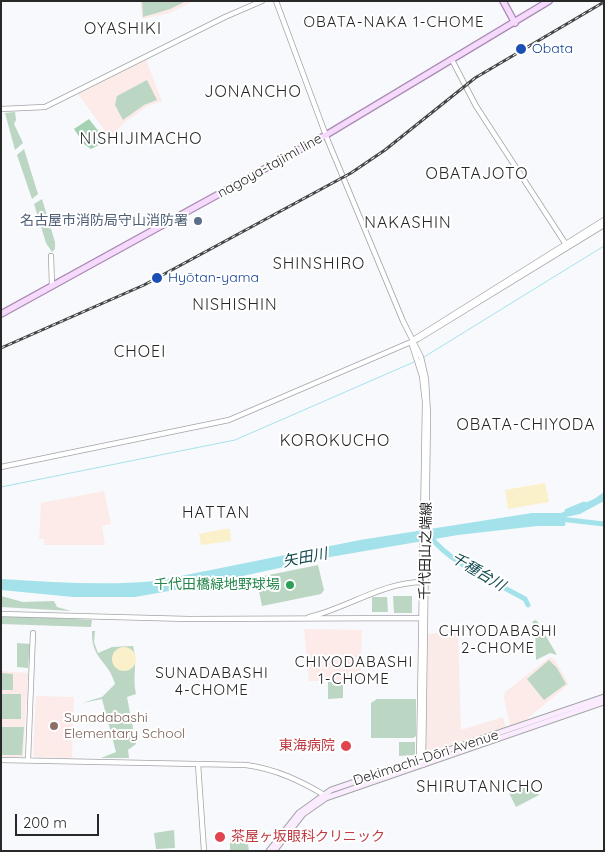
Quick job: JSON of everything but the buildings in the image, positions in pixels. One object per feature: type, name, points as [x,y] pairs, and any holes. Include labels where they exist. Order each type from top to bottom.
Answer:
[{"type":"main road","points":[[503,1],[514,23]]},
{"type":"main road","name":"nagoya-tajimi line","points":[[1,314],[326,135],[549,1]]},
{"type":"main road","name":"Dekimachi-Dōri Avenue","points":[[268,851],[298,813],[325,796],[421,759],[604,697]]},
{"type":"main road","name":"Dekimachi-Dōri Avenue","points":[[274,851],[303,814],[325,796],[604,702]]},
{"type":"street","points":[[1,109],[45,107],[225,16],[262,1]]},
{"type":"street","name":"千代田山之端線","points":[[276,1],[326,135],[412,341],[421,357],[426,379],[423,578]]},
{"type":"street","points":[[452,60],[476,106],[566,246]]},
{"type":"street","points":[[566,246],[604,220]]},
{"type":"street","points":[[1,467],[229,420],[412,341],[422,332],[604,225]]},
{"type":"street","points":[[51,256],[52,286]]},
{"type":"street","name":"千代田山之端線","points":[[421,765],[423,493],[426,428]]},
{"type":"street","points":[[298,620],[330,611],[373,591],[423,578]]},
{"type":"street","points":[[1,614],[93,618],[423,620]]},
{"type":"street","points":[[28,760],[33,633]]},
{"type":"street","points":[[1,760],[246,765],[272,770],[325,796]]},
{"type":"street","points":[[198,764],[204,851]]},
{"type":"shaded area","points":[[140,1],[194,1],[170,13],[142,19]]},
{"type":"shaded area","points":[[146,60],[162,101],[148,106],[125,122],[110,138],[78,94]]},
{"type":"shaded area","points":[[104,491],[111,524],[102,526],[105,545],[44,545],[44,539],[39,539],[41,503]]},
{"type":"shaded area","points":[[304,629],[362,630],[360,681],[309,681]]},
{"type":"shaded area","points":[[458,630],[461,730],[503,717],[506,728],[432,754],[426,750],[428,634]]},
{"type":"shaded area","points":[[550,657],[554,659],[569,684],[522,723],[510,726],[504,698],[505,692]]},
{"type":"shaded area","points":[[1,671],[28,673],[23,757],[1,757]]},
{"type":"shaded area","name":"Sunadabashi Elementary School","points":[[36,696],[74,697],[72,758],[36,757],[33,755]]},
{"type":"green space","points":[[142,1],[186,1],[170,9],[143,17]]},
{"type":"green space","points":[[147,80],[157,100],[144,105],[123,120],[115,105],[117,96]]},
{"type":"green space","points":[[15,112],[16,120],[14,124],[23,143],[15,150],[5,113]]},
{"type":"green space","points":[[89,119],[106,141],[91,149],[84,144],[74,129]]},
{"type":"green space","points":[[24,149],[38,194],[32,199],[17,155]]},
{"type":"green space","points":[[42,199],[55,242],[55,249],[52,252],[46,243],[34,204]]},
{"type":"green space","name":"千代田橋緑地野球場","points":[[318,565],[324,590],[321,594],[262,606],[257,581],[259,577]]},
{"type":"green space","points":[[1,596],[23,602],[54,601],[57,607],[71,611],[1,607]]},
{"type":"green space","points":[[393,596],[412,596],[412,613],[394,613]]},
{"type":"green space","points":[[372,597],[387,597],[388,612],[372,612]]},
{"type":"green space","points":[[1,615],[92,620],[91,627],[1,624]]},
{"type":"green space","points":[[535,620],[557,655],[550,653],[536,660],[535,626],[532,622]]},
{"type":"green space","points":[[92,631],[95,631],[94,642],[98,653],[112,647],[133,646],[136,694],[127,697],[136,744],[128,750],[129,758],[101,758],[116,752],[102,699],[82,703],[102,697],[115,684],[108,669],[94,648]]},
{"type":"green space","points":[[17,643],[30,644],[28,668],[17,667]]},
{"type":"green space","points":[[549,660],[557,668],[566,684],[544,700],[527,679]]},
{"type":"green space","points":[[1,673],[13,674],[13,690],[1,690]]},
{"type":"green space","points":[[328,682],[343,682],[343,698],[328,699]]},
{"type":"green space","points":[[1,694],[21,694],[21,719],[1,719]]},
{"type":"green space","points":[[377,699],[416,699],[416,736],[413,738],[371,738],[371,703]]},
{"type":"green space","points":[[1,727],[24,727],[22,755],[1,755]]},
{"type":"green space","points":[[399,742],[415,742],[415,755],[399,756]]},
{"type":"green space","points":[[531,781],[539,795],[516,807],[509,793]]},
{"type":"green space","points":[[174,830],[175,848],[156,849],[154,833]]},
{"type":"green space","points":[[247,836],[249,851],[230,851],[230,837]]},
{"type":"sand","points":[[545,483],[549,502],[508,509],[505,490]]},
{"type":"sand","points":[[230,529],[231,541],[201,545],[199,534]]},
{"type":"sand","points":[[124,647],[132,651],[136,659],[132,667],[124,671],[116,667],[112,659],[116,651]]},
{"type":"water","name":"矢田川","points":[[604,492],[604,501],[580,514],[566,517],[565,526],[537,526],[458,535],[330,557],[192,587],[135,597],[73,597],[1,590],[1,579],[98,583],[156,581],[360,540],[532,513],[561,513],[594,499]]},
{"type":"waterway","points":[[424,357],[604,246]]},
{"type":"waterway","points":[[1,487],[235,440],[414,362]]},
{"type":"waterway","name":"矢田川","points":[[567,511],[584,504]]},
{"type":"waterway","points":[[560,519],[604,524]]},
{"type":"waterway","name":"千種台川","points":[[430,536],[448,555],[525,599],[528,605]]},
{"type":"railway","points":[[1,348],[144,285],[351,173],[385,150],[475,78],[604,2]]},
{"type":"place","name":"Obata","points":[[521,49]]},
{"type":"place","name":"名古屋市消防局守山消防署","points":[[198,221]]},
{"type":"place","name":"Hyōtan-yama","points":[[157,278]]},
{"type":"place","name":"千代田橋緑地野球場","points":[[290,585]]},
{"type":"place","name":"Sunadabashi Elementary School","points":[[54,726]]},
{"type":"place","name":"東海病院","points":[[346,746]]},
{"type":"place","name":"茶屋ヶ坂眼科クリニック","points":[[220,837]]},
{"type":"district","name":"OBATA-NAKA 1-CHOME","points":[[394,22]]},
{"type":"district","name":"OYASHIKI","points":[[123,29]]},
{"type":"district","name":"JONANCHO","points":[[253,92]]},
{"type":"district","name":"NISHIJIMACHO","points":[[141,139]]},
{"type":"district","name":"OBATAJOTO","points":[[477,174]]},
{"type":"district","name":"NAKASHIN","points":[[408,223]]},
{"type":"district","name":"SHINSHIRO","points":[[319,264]]},
{"type":"district","name":"NISHISHIN","points":[[235,305]]},
{"type":"district","name":"CHOEI","points":[[140,352]]},
{"type":"district","name":"OBATA-CHIYODA","points":[[526,425]]},
{"type":"district","name":"KOROKUCHO","points":[[335,441]]},
{"type":"district","name":"HATTAN","points":[[216,513]]},
{"type":"district","name":"CHIYODABASHI 2-CHOME","points":[[498,640]]},
{"type":"district","name":"CHIYODABASHI 1-CHOME","points":[[354,670]]},
{"type":"district","name":"SUNADABASHI 4-CHOME","points":[[212,682]]},
{"type":"district","name":"SHIRUTANICHO","points":[[480,787]]}]
